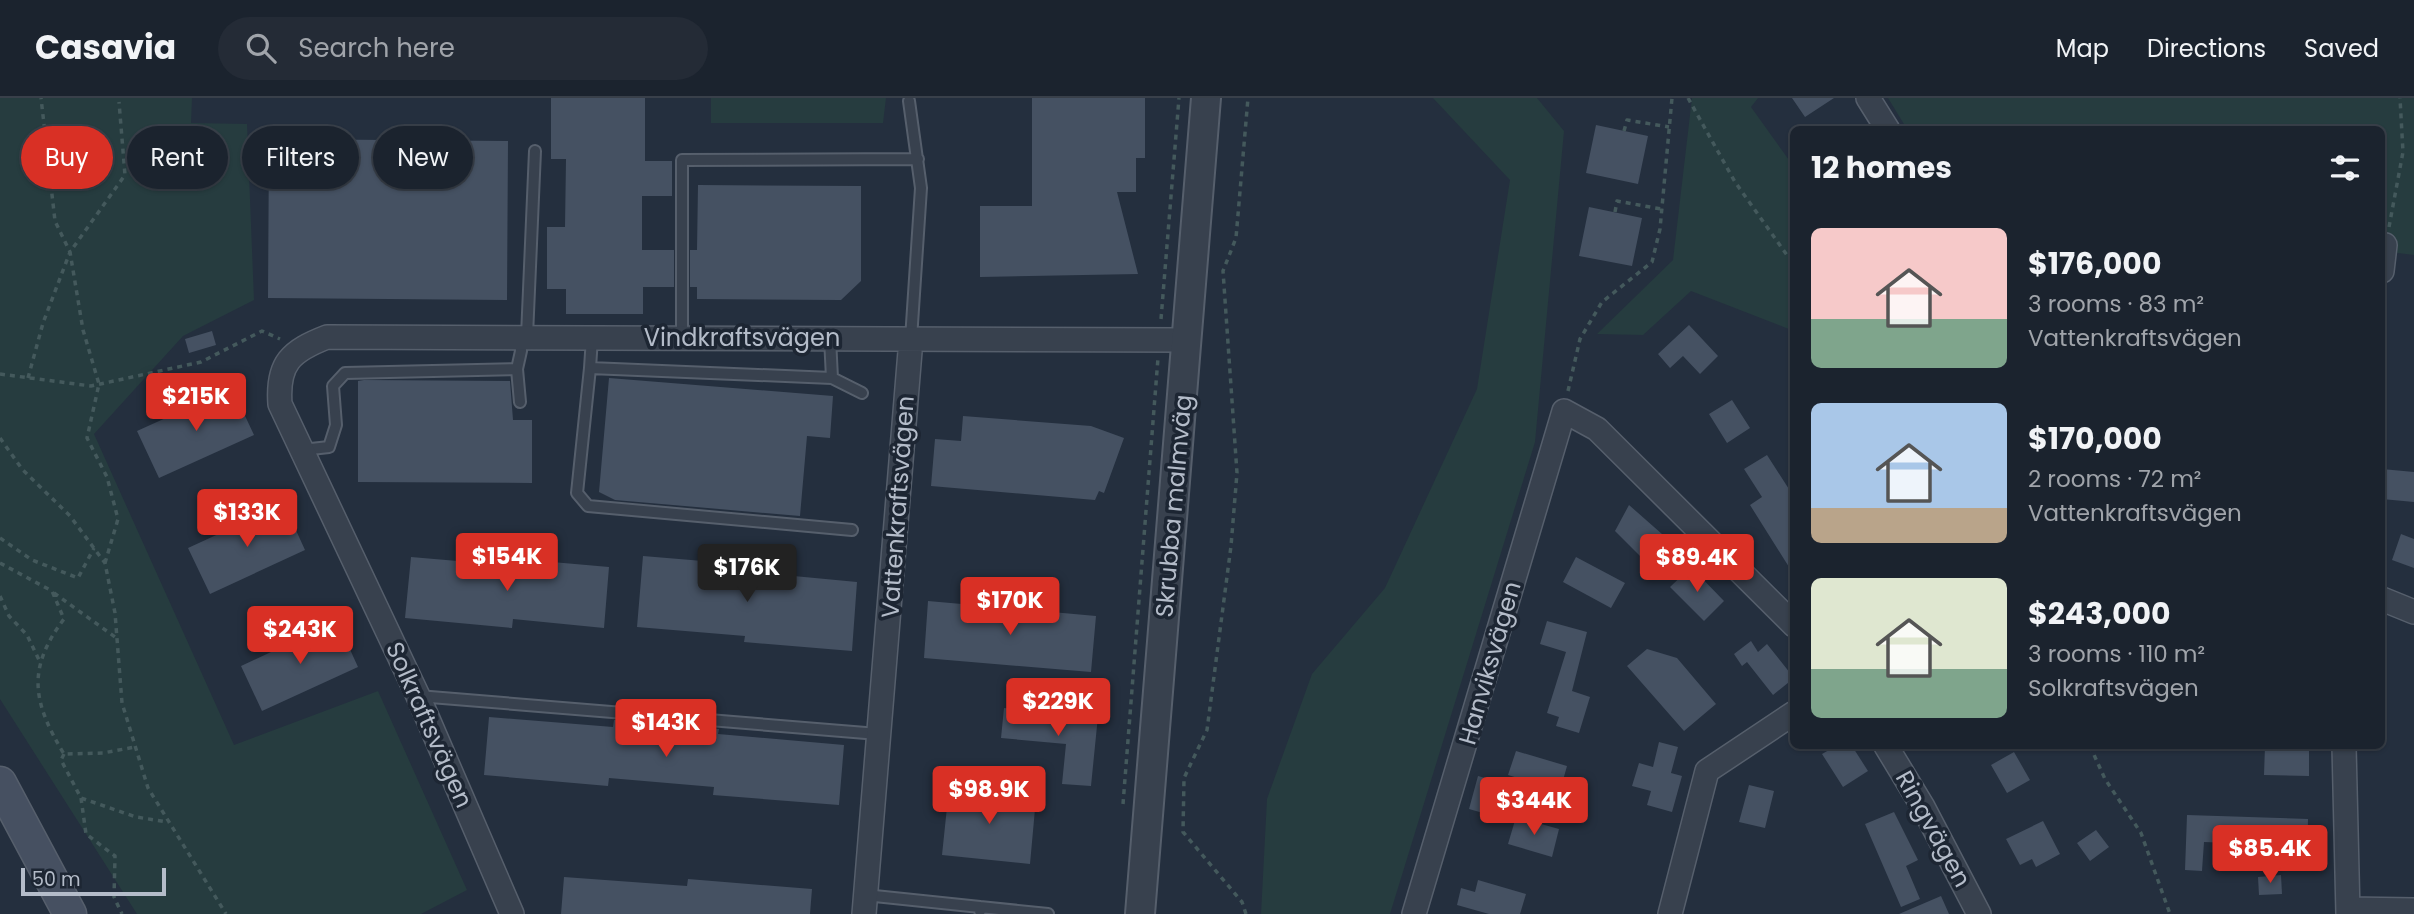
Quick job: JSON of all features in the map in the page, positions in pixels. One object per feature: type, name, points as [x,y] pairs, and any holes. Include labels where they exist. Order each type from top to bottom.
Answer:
[{"type":"main road","points":[[0,786],[70,914]]},
{"type":"street","name":"Skrubba malmväg","points":[[1140,914],[1206,98]]},
{"type":"street","points":[[1868,98],[1886,126]]},
{"type":"street","name":"Vindkraftsvägen","points":[[299,348],[327,337],[1187,340]]},
{"type":"street","name":"Vattenkraftsvägen","points":[[865,904],[911,339]]},
{"type":"street","name":"Solkraftsvägen","points":[[299,348],[282,373],[279,386],[280,404],[299,450],[418,696],[512,914]]},
{"type":"street","points":[[1564,411],[1597,429],[1790,621]]},
{"type":"street","name":"Hanviksvägen","points":[[1414,914],[1564,411]]},
{"type":"street","points":[[2385,600],[2414,612]]},
{"type":"street","points":[[1670,914],[1707,771],[1790,716]]},
{"type":"street","name":"Ringvägen","points":[[1888,749],[1923,807],[1979,914]]},
{"type":"street","points":[[2344,749],[2348,912],[2414,910]]},
{"type":"lane","name":"Vattenkraftsvägen","points":[[909,101],[921,188],[911,339]]},
{"type":"lane","points":[[520,401],[517,369],[522,351],[535,151]]},
{"type":"lane","points":[[682,337],[682,160],[918,159]]},
{"type":"lane","points":[[592,336],[577,493],[589,506],[852,530]]},
{"type":"lane","points":[[830,338],[832,379]]},
{"type":"lane","points":[[590,368],[832,379],[863,393]]},
{"type":"lane","points":[[299,450],[328,447],[336,425],[333,386],[345,373],[517,369]]},
{"type":"lane","points":[[418,696],[878,734]]},
{"type":"lane","points":[[865,904],[1048,914]]},
{"type":"path","points":[[41,98],[55,221],[70,252],[83,330],[99,384],[87,439],[107,477],[118,519],[105,563],[117,638],[122,703],[148,788],[226,914]]},
{"type":"path","points":[[1122,813],[1180,98]]},
{"type":"path","points":[[1245,914],[1242,902],[1183,832],[1184,778],[1207,730],[1231,547],[1237,473],[1223,271],[1236,238],[1248,98]]},
{"type":"path","points":[[1564,411],[1580,339],[1602,302],[1652,262],[1661,209],[1672,98]]},
{"type":"path","points":[[1688,98],[1735,182],[1790,259]]},
{"type":"path","points":[[2385,244],[2403,152],[2400,98]]},
{"type":"path","points":[[28,378],[43,323],[70,252],[125,175],[119,102]]},
{"type":"path","points":[[1624,131],[1627,120],[1669,127]]},
{"type":"path","points":[[1615,212],[1617,201],[1661,209]]},
{"type":"path","points":[[0,374],[91,386],[201,362],[262,331],[299,348]]},
{"type":"path","points":[[0,439],[22,469],[70,516],[105,563]]},
{"type":"path","points":[[0,538],[32,560],[78,578],[94,548]]},
{"type":"path","points":[[0,563],[52,591],[117,638]]},
{"type":"path","points":[[52,591],[64,619],[45,644],[38,682],[43,720],[64,754]]},
{"type":"path","points":[[0,596],[9,616],[27,635],[41,664]]},
{"type":"path","points":[[64,754],[103,753],[135,747]]},
{"type":"path","points":[[2091,749],[2105,779],[2141,833],[2170,914]]},
{"type":"path","points":[[64,754],[61,760],[81,798],[86,834],[115,856],[114,897],[122,914]]},
{"type":"path","points":[[81,798],[136,817],[168,822]]},
{"type":"green space","points":[[0,98],[192,98],[191,123],[247,124],[242,126],[242,189],[250,189],[254,300],[183,336],[94,434],[234,745],[378,691],[467,890],[421,914],[137,914],[0,699]]},
{"type":"green space","points":[[711,98],[886,98],[883,123],[711,123]]},
{"type":"green space","points":[[1433,98],[1537,98],[1564,131],[1535,442],[1390,914],[1261,914],[1267,799],[1312,674],[1385,588],[1477,389],[1510,180]]},
{"type":"green space","points":[[1692,98],[1758,98],[1751,107],[1790,161],[1790,329],[1691,291],[1643,335],[1597,334],[1673,260]]},
{"type":"green space","points":[[1888,98],[2414,98],[2414,255],[2385,251],[2385,126],[1905,126]]},
{"type":"building","points":[[551,98],[645,98],[645,161],[672,161],[672,196],[642,196],[642,250],[674,250],[674,287],[643,287],[643,314],[566,314],[566,289],[547,289],[547,227],[565,227],[566,159],[551,159]]},
{"type":"building","points":[[1032,98],[1145,98],[1145,158],[1136,158],[1136,192],[1117,192],[1138,274],[980,277],[980,206],[1032,206]]},
{"type":"building","points":[[1792,98],[1834,98],[1805,117]]},
{"type":"building","points":[[1596,125],[1648,136],[1638,184],[1586,173]]},
{"type":"building","points":[[359,140],[373,140],[373,189],[473,189],[473,141],[508,141],[507,300],[268,298],[269,189],[359,189]]},
{"type":"building","points":[[698,185],[861,186],[861,281],[841,300],[697,299],[697,287],[690,287],[690,250],[697,250]]},
{"type":"building","points":[[1589,207],[1642,218],[1632,266],[1579,256]]},
{"type":"building","points":[[1689,325],[1718,356],[1700,374],[1683,356],[1670,368],[1658,354]]},
{"type":"building","points":[[212,331],[216,345],[189,353],[185,339]]},
{"type":"building","points":[[609,378],[833,396],[830,438],[807,436],[800,516],[615,500],[599,492]]},
{"type":"building","points":[[358,381],[510,381],[513,420],[532,420],[532,483],[358,482]]},
{"type":"building","points":[[232,388],[254,435],[159,478],[137,431]]},
{"type":"building","points":[[1732,400],[1750,428],[1727,443],[1709,414]]},
{"type":"building","points":[[963,416],[1091,426],[1124,438],[1104,493],[1099,491],[1095,500],[931,486],[935,439],[961,441]]},
{"type":"building","points":[[1767,455],[1790,491],[1790,569],[1750,505],[1762,497],[1744,469]]},
{"type":"building","points":[[2385,469],[2414,472],[2414,502],[2385,499]]},
{"type":"building","points":[[284,504],[305,550],[210,594],[188,548]]},
{"type":"building","points":[[1629,505],[1662,534],[1640,556],[1615,531]]},
{"type":"building","points":[[2401,534],[2414,539],[2414,568],[2392,560]]},
{"type":"building","points":[[643,556],[751,565],[750,572],[857,582],[852,651],[744,642],[745,636],[637,627]]},
{"type":"building","points":[[411,557],[517,566],[518,559],[609,567],[604,628],[513,619],[512,628],[405,618]]},
{"type":"building","points":[[1576,557],[1625,583],[1611,608],[1563,582]]},
{"type":"building","points":[[1691,567],[1724,601],[1704,621],[1670,587]]},
{"type":"building","points":[[928,601],[1096,616],[1091,672],[924,658]]},
{"type":"building","points":[[337,621],[358,667],[262,711],[241,666]]},
{"type":"building","points":[[1547,621],[1587,632],[1572,691],[1590,697],[1579,733],[1556,726],[1559,717],[1547,713],[1566,652],[1540,644]]},
{"type":"building","points":[[1751,641],[1758,652],[1767,644],[1790,673],[1790,681],[1773,695],[1747,662],[1742,666],[1734,654]]},
{"type":"building","points":[[1647,649],[1677,658],[1716,704],[1684,731],[1627,666]]},
{"type":"building","points":[[1004,708],[1098,716],[1091,786],[1062,784],[1066,744],[1001,738]]},
{"type":"building","points":[[489,717],[613,727],[614,720],[719,729],[718,734],[844,745],[839,805],[713,795],[714,787],[609,778],[608,786],[484,775]]},
{"type":"building","points":[[1659,742],[1678,747],[1671,773],[1682,776],[1672,812],[1647,805],[1651,791],[1632,786],[1639,763],[1653,767]]},
{"type":"building","points":[[1831,749],[1854,749],[1868,771],[1843,787],[1822,754]]},
{"type":"building","points":[[2265,749],[2309,749],[2309,776],[2264,775]]},
{"type":"building","points":[[1516,751],[1567,766],[1560,791],[1508,775]]},
{"type":"building","points":[[2014,752],[2030,780],[2007,793],[1991,765]]},
{"type":"building","points":[[1478,776],[1499,782],[1490,815],[1469,809]]},
{"type":"building","points":[[1749,785],[1774,791],[1765,828],[1739,822]]},
{"type":"building","points":[[949,788],[1036,798],[1030,864],[942,855]]},
{"type":"building","points":[[1894,812],[1918,860],[1906,866],[1920,899],[1901,907],[1865,824]]},
{"type":"building","points":[[2187,815],[2308,819],[2307,865],[2283,865],[2283,845],[2204,842],[2202,871],[2185,870]]},
{"type":"building","points":[[1516,817],[1559,829],[1552,857],[1508,844]]},
{"type":"building","points":[[2043,821],[2060,854],[2036,867],[2032,859],[2020,865],[2006,839]]},
{"type":"building","points":[[2096,830],[2109,847],[2090,861],[2077,843]]},
{"type":"building","points":[[2281,875],[2282,894],[2259,895],[2258,877]]},
{"type":"building","points":[[564,877],[687,886],[688,879],[812,889],[810,914],[561,914]]},
{"type":"building","points":[[1478,880],[1526,894],[1520,914],[1489,914],[1457,905],[1461,888],[1475,892]]},
{"type":"building","points":[[1941,896],[1949,914],[1899,914]]}]
